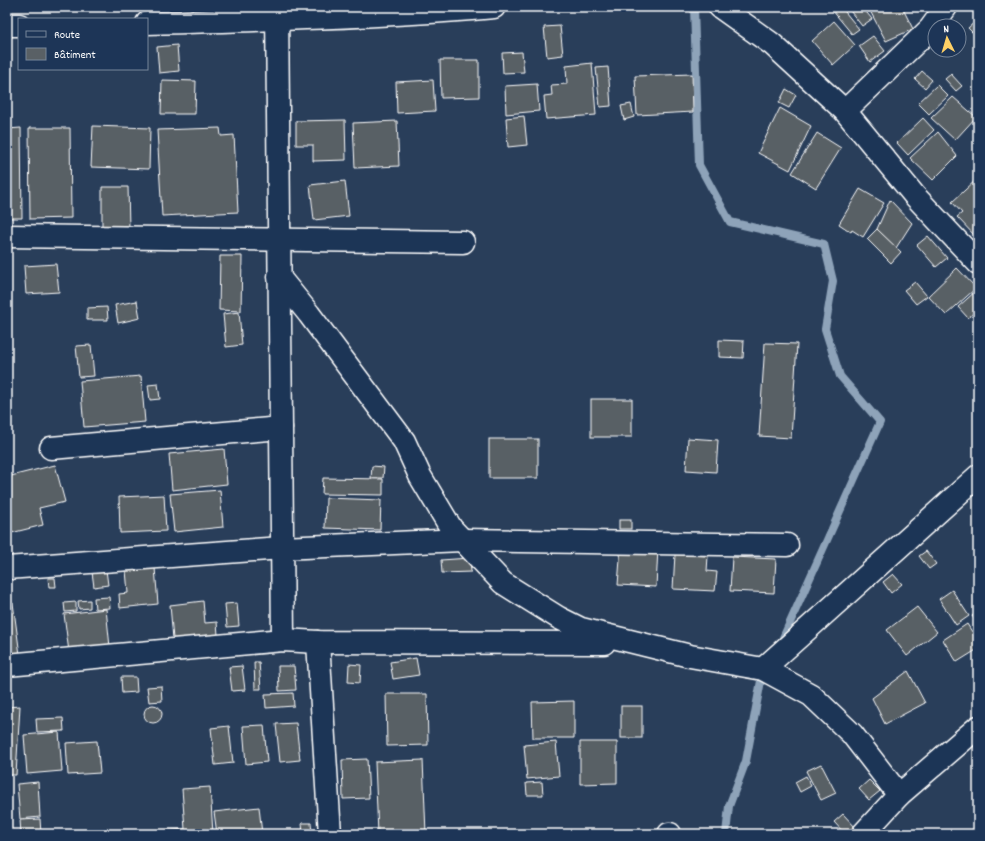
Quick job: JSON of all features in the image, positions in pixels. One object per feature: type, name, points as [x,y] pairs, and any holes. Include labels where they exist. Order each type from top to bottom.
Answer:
[{"type":"street","points":[[148,22],[277,13],[425,13],[494,7]]},
{"type":"street","points":[[720,7],[772,44],[845,111],[914,195],[978,263]]},
{"type":"street","points":[[845,111],[930,29],[946,7]]},
{"type":"street","points":[[277,13],[283,640]]},
{"type":"street","points":[[7,25],[18,25]]},
{"type":"street","points":[[7,236],[463,242]]},
{"type":"street","points":[[279,277],[404,442],[420,476],[451,528],[503,583],[581,630],[690,656],[763,669],[811,695],[852,734],[899,795]]},
{"type":"street","points":[[50,448],[281,428]]},
{"type":"street","points":[[763,669],[978,476]]},
{"type":"street","points":[[7,568],[282,548],[462,540],[787,545]]},
{"type":"street","points":[[7,665],[283,640],[318,642],[635,643]]},
{"type":"street","points":[[318,642],[330,834]]},
{"type":"street","points":[[863,834],[899,795],[978,727]]},
{"type":"building","points":[[837,7],[841,7],[859,29],[852,34],[832,10]]},
{"type":"building","points":[[847,7],[862,7],[872,19],[862,26]]},
{"type":"building","points":[[868,7],[902,7],[913,29],[886,41]]},
{"type":"building","points":[[834,21],[855,45],[833,65],[812,41]]},
{"type":"building","points":[[976,21],[978,24],[978,34],[976,36],[968,28]]},
{"type":"building","points":[[560,26],[563,55],[547,57],[544,27]]},
{"type":"building","points":[[873,36],[885,51],[870,62],[859,46]]},
{"type":"building","points":[[177,45],[179,71],[159,73],[157,47]]},
{"type":"building","points":[[522,52],[524,72],[503,73],[502,53]]},
{"type":"building","points":[[440,60],[479,60],[479,97],[441,98]]},
{"type":"building","points":[[592,63],[596,115],[546,119],[544,96],[552,95],[551,85],[567,84],[566,66]]},
{"type":"building","points":[[608,67],[611,106],[600,107],[596,68]]},
{"type":"building","points":[[922,71],[932,80],[925,88],[915,79]]},
{"type":"building","points":[[692,74],[693,112],[637,115],[635,76]]},
{"type":"building","points":[[951,74],[962,86],[956,91],[945,79]]},
{"type":"building","points":[[162,80],[196,81],[195,114],[161,114]]},
{"type":"building","points":[[433,80],[435,111],[397,113],[396,82]]},
{"type":"building","points":[[537,84],[539,111],[506,114],[505,86]]},
{"type":"building","points":[[937,85],[948,96],[929,114],[918,103]]},
{"type":"building","points":[[786,89],[796,95],[789,108],[779,103]]},
{"type":"building","points":[[953,97],[976,117],[955,140],[931,118]]},
{"type":"building","points":[[631,104],[634,117],[624,120],[621,106]]},
{"type":"building","points":[[780,108],[811,126],[790,170],[758,153]]},
{"type":"building","points":[[524,116],[527,145],[508,147],[506,118]]},
{"type":"building","points":[[923,118],[934,130],[908,155],[897,143]]},
{"type":"building","points":[[345,120],[346,160],[313,161],[313,145],[296,145],[296,121]]},
{"type":"building","points":[[397,121],[399,166],[355,168],[353,123]]},
{"type":"building","points":[[93,126],[150,128],[149,169],[91,167]]},
{"type":"building","points":[[21,128],[22,218],[7,218],[7,129]]},
{"type":"building","points":[[29,128],[70,128],[71,218],[30,219]]},
{"type":"building","points":[[220,128],[221,136],[234,135],[238,212],[162,216],[157,130]]},
{"type":"building","points":[[938,132],[957,156],[933,180],[910,158]]},
{"type":"building","points":[[817,133],[841,148],[816,188],[792,173]]},
{"type":"building","points":[[977,179],[978,236],[976,237],[957,217],[962,213],[952,202]]},
{"type":"building","points":[[345,181],[349,216],[314,220],[310,185]]},
{"type":"building","points":[[102,187],[128,187],[129,228],[102,229]]},
{"type":"building","points":[[860,189],[884,203],[863,237],[852,230],[851,232],[839,224]]},
{"type":"building","points":[[890,200],[912,223],[896,248],[877,229]]},
{"type":"building","points":[[877,229],[901,252],[891,263],[867,239]]},
{"type":"building","points":[[928,236],[947,258],[936,267],[917,245]]},
{"type":"building","points":[[220,256],[242,256],[241,311],[219,310]]},
{"type":"building","points":[[56,264],[59,292],[26,294],[24,266]]},
{"type":"building","points":[[957,268],[976,288],[946,315],[928,296]]},
{"type":"building","points":[[915,282],[927,296],[916,304],[904,290]]},
{"type":"building","points":[[977,290],[978,309],[968,318],[958,307]]},
{"type":"building","points":[[137,301],[140,318],[118,323],[115,305]]},
{"type":"building","points":[[107,307],[108,320],[87,320],[87,308]]},
{"type":"building","points":[[239,312],[242,345],[226,347],[223,314]]},
{"type":"building","points":[[719,340],[744,341],[743,358],[719,357]]},
{"type":"building","points":[[765,343],[797,344],[791,438],[759,436]]},
{"type":"building","points":[[91,345],[94,376],[79,377],[76,346]]},
{"type":"building","points":[[141,376],[145,422],[84,427],[80,381]]},
{"type":"building","points":[[158,384],[160,399],[150,400],[148,385]]},
{"type":"building","points":[[591,399],[632,399],[632,437],[591,437]]},
{"type":"building","points":[[688,438],[718,440],[716,472],[686,470]]},
{"type":"building","points":[[489,439],[538,439],[538,478],[489,478]]},
{"type":"building","points":[[224,449],[227,484],[172,490],[169,454]]},
{"type":"building","points":[[55,465],[65,502],[39,508],[43,525],[7,534],[7,477]]},
{"type":"building","points":[[372,466],[384,467],[383,478],[371,478]]},
{"type":"building","points":[[323,478],[383,479],[383,495],[322,494]]},
{"type":"building","points":[[220,490],[223,527],[174,532],[170,494]]},
{"type":"building","points":[[164,495],[166,531],[120,533],[119,497]]},
{"type":"building","points":[[326,498],[381,500],[380,530],[325,528]]},
{"type":"building","points":[[619,520],[631,520],[631,529],[619,529]]},
{"type":"building","points":[[621,546],[658,548],[656,587],[618,585]]},
{"type":"building","points":[[926,551],[936,564],[929,569],[919,556]]},
{"type":"building","points":[[675,554],[708,556],[707,571],[717,572],[715,591],[673,589]]},
{"type":"building","points":[[732,557],[776,559],[774,593],[730,591]]},
{"type":"building","points":[[470,558],[471,572],[442,573],[441,560]]},
{"type":"building","points":[[155,568],[158,604],[120,608],[119,594],[128,593],[126,570]]},
{"type":"building","points":[[106,570],[108,585],[94,587],[92,572]]},
{"type":"building","points":[[893,574],[902,584],[891,593],[883,582]]},
{"type":"building","points":[[48,578],[55,578],[56,587],[49,587]]},
{"type":"building","points":[[952,590],[969,616],[956,625],[939,599]]},
{"type":"building","points":[[109,597],[110,608],[95,609],[94,598]]},
{"type":"building","points":[[90,600],[90,608],[79,609],[78,601]]},
{"type":"building","points":[[203,601],[205,623],[217,622],[218,635],[173,639],[170,605]]},
{"type":"building","points":[[76,602],[76,611],[65,612],[64,603]]},
{"type":"building","points":[[13,603],[20,655],[7,657],[7,604]]},
{"type":"building","points":[[237,603],[239,626],[227,627],[225,604]]},
{"type":"building","points":[[917,607],[937,632],[907,656],[887,630]]},
{"type":"building","points":[[106,609],[110,647],[69,652],[64,614]]},
{"type":"building","points":[[978,611],[978,624],[972,616]]},
{"type":"building","points":[[967,624],[978,641],[978,649],[957,662],[943,640]]},
{"type":"building","points":[[416,658],[419,675],[393,679],[390,662]]},
{"type":"building","points":[[254,662],[259,662],[261,689],[255,689]]},
{"type":"building","points":[[349,664],[361,665],[360,683],[348,682]]},
{"type":"building","points":[[242,666],[245,690],[232,691],[229,667]]},
{"type":"building","points":[[278,666],[294,666],[296,690],[279,691]]},
{"type":"building","points":[[908,671],[925,703],[885,724],[872,698]]},
{"type":"building","points":[[121,677],[136,677],[137,692],[122,693]]},
{"type":"building","points":[[161,686],[162,701],[149,702],[147,687]]},
{"type":"building","points":[[293,693],[294,706],[266,708],[265,694]]},
{"type":"building","points":[[386,694],[427,694],[428,745],[387,746]]},
{"type":"building","points":[[574,701],[574,738],[533,738],[532,702]]},
{"type":"building","points":[[153,705],[159,708],[162,714],[159,720],[153,723],[147,720],[144,714],[147,708]]},
{"type":"building","points":[[20,706],[16,775],[7,775],[7,707]]},
{"type":"building","points":[[621,706],[642,706],[642,738],[621,738]]},
{"type":"building","points":[[63,718],[64,731],[37,732],[36,719]]},
{"type":"building","points":[[296,723],[300,760],[280,762],[276,724]]},
{"type":"building","points":[[264,725],[267,762],[246,764],[243,726]]},
{"type":"building","points":[[229,726],[233,763],[215,765],[211,728]]},
{"type":"building","points":[[59,732],[62,771],[27,774],[24,735]]},
{"type":"building","points":[[97,741],[100,773],[68,775],[66,743]]},
{"type":"building","points":[[556,742],[559,776],[527,779],[524,745]]},
{"type":"building","points":[[580,742],[617,742],[617,783],[580,784]]},
{"type":"building","points":[[367,759],[369,798],[343,799],[342,760]]},
{"type":"building","points":[[423,760],[426,834],[378,834],[375,762]]},
{"type":"building","points":[[821,764],[836,793],[821,800],[806,771]]},
{"type":"building","points":[[806,776],[811,786],[800,792],[795,782]]},
{"type":"building","points":[[869,780],[880,791],[869,800],[859,789]]},
{"type":"building","points":[[38,782],[40,817],[20,819],[17,784]]},
{"type":"building","points":[[542,782],[543,795],[527,795],[526,783]]},
{"type":"building","points":[[210,787],[213,834],[136,833],[185,829],[182,789]]},
{"type":"building","points":[[259,807],[262,834],[217,834],[214,812]]},
{"type":"building","points":[[843,814],[856,828],[850,834],[845,834],[834,822]]},
{"type":"building","points":[[40,819],[41,834],[21,834],[20,820]]},
{"type":"building","points":[[302,823],[311,823],[312,834],[303,834]]},
{"type":"waterway","points":[[694,7],[699,165],[730,222],[824,244],[833,281],[825,329],[840,376],[880,422],[780,644]]},
{"type":"waterway","points":[[726,834],[729,806],[746,761],[763,670]]}]
